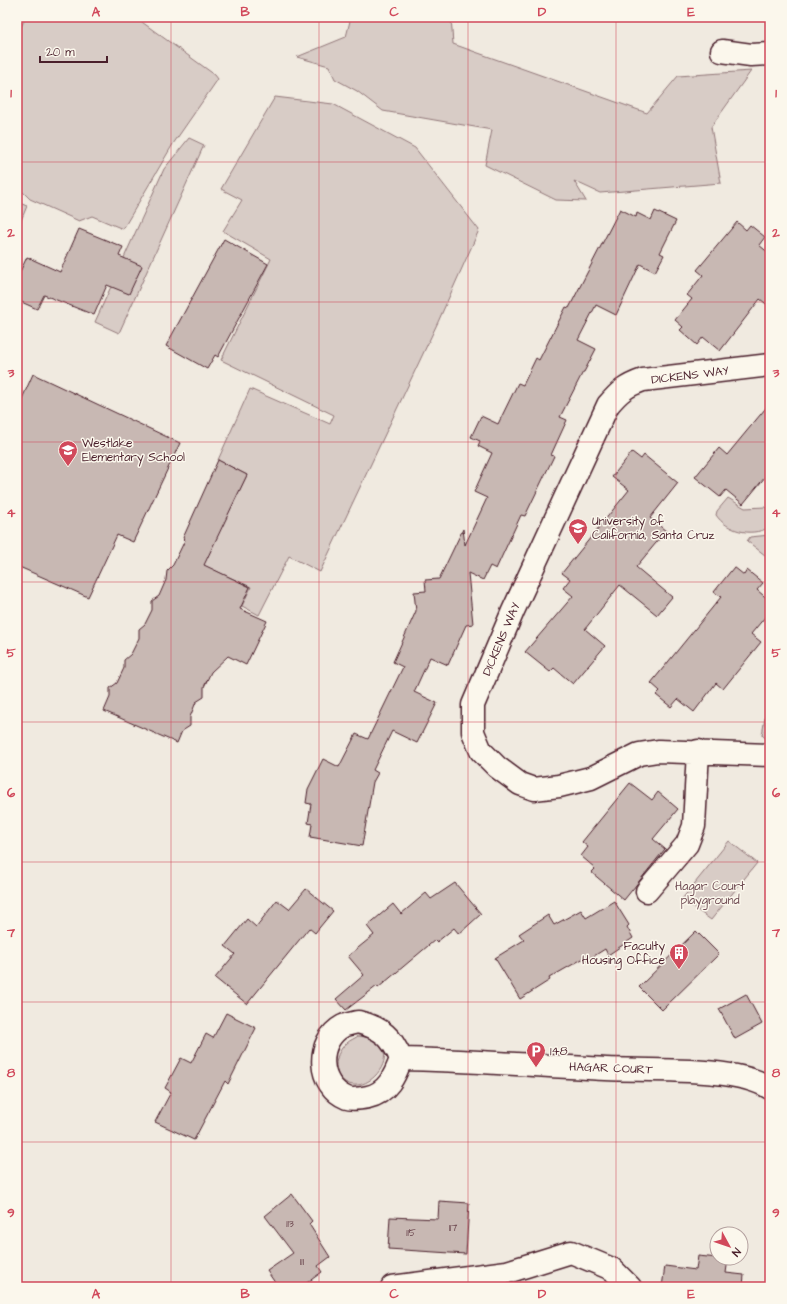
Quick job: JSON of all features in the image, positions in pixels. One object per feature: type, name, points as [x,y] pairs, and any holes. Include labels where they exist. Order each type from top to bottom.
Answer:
[{"type":"street","points":[[722,51],[770,54]]},
{"type":"street","name":"DICKENS WAY","points":[[770,364],[643,380],[626,386],[617,394],[608,405],[513,611],[473,704],[473,732],[482,751],[496,767],[520,784],[534,789],[559,786],[591,778],[639,754],[658,751],[698,751],[770,755]]},
{"type":"street","points":[[647,891],[687,844],[694,826],[698,751]]},
{"type":"street","name":"HAGAR COURT","points":[[401,1059],[456,1060],[728,1074],[760,1082],[770,1088]]},
{"type":"street","points":[[392,1287],[507,1272],[571,1252],[612,1269],[630,1287]]},
{"type":"green space","points":[[26,17],[135,17],[215,75],[218,79],[173,144],[123,229],[92,216],[79,221],[30,199],[17,186],[17,35]]},
{"type":"green space","points":[[351,17],[451,17],[453,44],[647,113],[678,76],[751,71],[711,127],[721,183],[600,193],[574,181],[586,201],[556,200],[485,165],[492,130],[383,111],[357,91],[335,79],[329,66],[297,57],[346,37]]},
{"type":"green space","points":[[275,97],[333,104],[415,148],[479,230],[438,322],[320,572],[289,556],[259,615],[242,606],[251,587],[203,565],[247,475],[218,460],[250,389],[330,424],[334,415],[221,360],[271,259],[223,231],[242,200],[221,189]]},
{"type":"green space","points":[[189,138],[204,145],[119,333],[95,322],[164,169]]},
{"type":"green space","points":[[17,202],[27,206],[17,230]]},
{"type":"green space","points":[[728,498],[745,508],[765,507],[767,509],[768,528],[761,531],[747,532],[733,529],[726,525],[716,515],[717,511]]},
{"type":"green space","points":[[770,535],[770,559],[747,541],[750,537]]},
{"type":"green space","points":[[770,701],[770,742],[762,735],[767,706]]},
{"type":"green space","name":"Hagar Court playground","points":[[729,841],[757,863],[711,920],[682,899]]},
{"type":"green space","points":[[358,1036],[374,1040],[382,1048],[384,1057],[382,1067],[375,1076],[366,1083],[355,1085],[345,1082],[341,1078],[336,1068],[336,1062],[337,1057],[343,1047]]},
{"type":"building","points":[[620,209],[636,217],[637,213],[651,220],[655,211],[676,221],[660,253],[664,255],[655,272],[640,264],[616,315],[596,305],[578,340],[596,349],[560,417],[567,420],[551,455],[554,456],[525,516],[521,515],[496,569],[490,566],[483,580],[468,573],[473,624],[466,625],[448,665],[430,657],[414,692],[437,703],[417,743],[392,731],[373,770],[378,773],[373,782],[362,846],[310,837],[312,824],[308,823],[311,804],[306,803],[308,789],[323,759],[339,767],[356,734],[368,739],[403,667],[393,662],[416,611],[414,592],[426,591],[425,580],[439,579],[463,529],[465,545],[487,498],[474,492],[492,453],[478,446],[480,441],[471,437],[481,416],[498,424],[518,383],[523,385],[536,358],[539,360],[566,307],[569,308]]},
{"type":"building","points":[[737,222],[746,230],[750,225],[765,237],[759,245],[770,254],[770,307],[760,299],[720,351],[703,337],[697,345],[680,330],[683,327],[675,320],[692,299],[687,295],[703,275],[697,270]]},
{"type":"building","points":[[79,229],[123,247],[119,256],[142,266],[129,294],[107,285],[94,315],[44,295],[37,309],[17,300],[17,278],[27,257],[60,272]]},
{"type":"building","points":[[224,239],[268,264],[218,357],[215,355],[207,369],[166,346]]},
{"type":"building","points":[[33,374],[180,443],[133,542],[117,535],[88,597],[17,566],[17,410]]},
{"type":"building","points":[[770,403],[770,471],[743,504],[726,490],[720,497],[695,477],[719,448],[727,455]]},
{"type":"building","points":[[632,452],[641,459],[644,455],[678,483],[650,518],[666,531],[636,567],[672,597],[657,615],[620,585],[585,629],[605,646],[573,684],[554,668],[550,672],[525,652],[573,596],[563,588],[570,579],[562,573],[629,490],[612,477]]},
{"type":"building","points":[[218,460],[247,475],[204,565],[250,587],[240,609],[267,621],[246,665],[228,656],[211,672],[204,687],[204,697],[196,702],[190,717],[190,726],[182,731],[177,743],[104,711],[110,697],[110,688],[117,683],[124,668],[124,660],[131,654],[139,638],[139,629],[145,624],[152,610],[152,601],[159,596],[166,580],[167,571],[173,565],[185,540],[183,538]]},
{"type":"building","points":[[734,567],[744,575],[747,570],[763,583],[757,590],[770,601],[770,611],[751,634],[761,642],[723,689],[716,683],[694,712],[678,699],[671,707],[656,695],[660,691],[651,683],[721,597],[714,592]]},
{"type":"building","points":[[630,783],[652,800],[658,792],[678,809],[653,839],[665,849],[624,900],[591,872],[595,868],[581,856],[588,847],[582,842]]},
{"type":"building","points":[[455,883],[481,914],[459,934],[454,928],[437,942],[435,940],[378,988],[377,986],[346,1010],[336,999],[364,975],[348,956],[374,935],[367,926],[393,904],[401,914],[426,893],[431,899]]},
{"type":"building","points":[[306,889],[333,911],[315,933],[309,928],[247,1004],[215,978],[235,954],[225,946],[247,919],[256,927],[277,900],[289,909]]},
{"type":"building","points":[[614,901],[629,925],[627,927],[633,938],[608,955],[605,949],[586,961],[584,958],[549,978],[550,980],[520,999],[495,958],[524,940],[519,934],[548,915],[554,925],[581,910],[586,918]]},
{"type":"building","name":"Faculty Housing Office","points":[[696,931],[719,954],[662,1010],[639,987]]},
{"type":"building","points":[[746,994],[762,1024],[735,1039],[719,1009]]},
{"type":"building","points":[[226,1013],[256,1028],[228,1084],[225,1081],[194,1140],[155,1122],[171,1092],[165,1088],[181,1058],[191,1063],[206,1034],[213,1038]]},
{"type":"building","points":[[292,1194],[312,1221],[309,1224],[330,1257],[318,1266],[322,1272],[301,1287],[278,1287],[267,1271],[293,1253],[265,1216]]},
{"type":"building","points":[[439,1201],[469,1203],[466,1254],[388,1249],[390,1217],[438,1219]]},
{"type":"building","points":[[698,1256],[709,1257],[709,1266],[727,1266],[726,1273],[744,1275],[743,1287],[662,1287],[665,1266],[696,1270]]},
{"type":"place","name":"Westlake Elementary School","points":[[68,467]]},
{"type":"place","name":"University of California, Santa Cruz","points":[[578,545]]},
{"type":"place","name":"Faculty Housing Office","points":[[679,970]]},
{"type":"place","name":"148","points":[[536,1068]]}]
